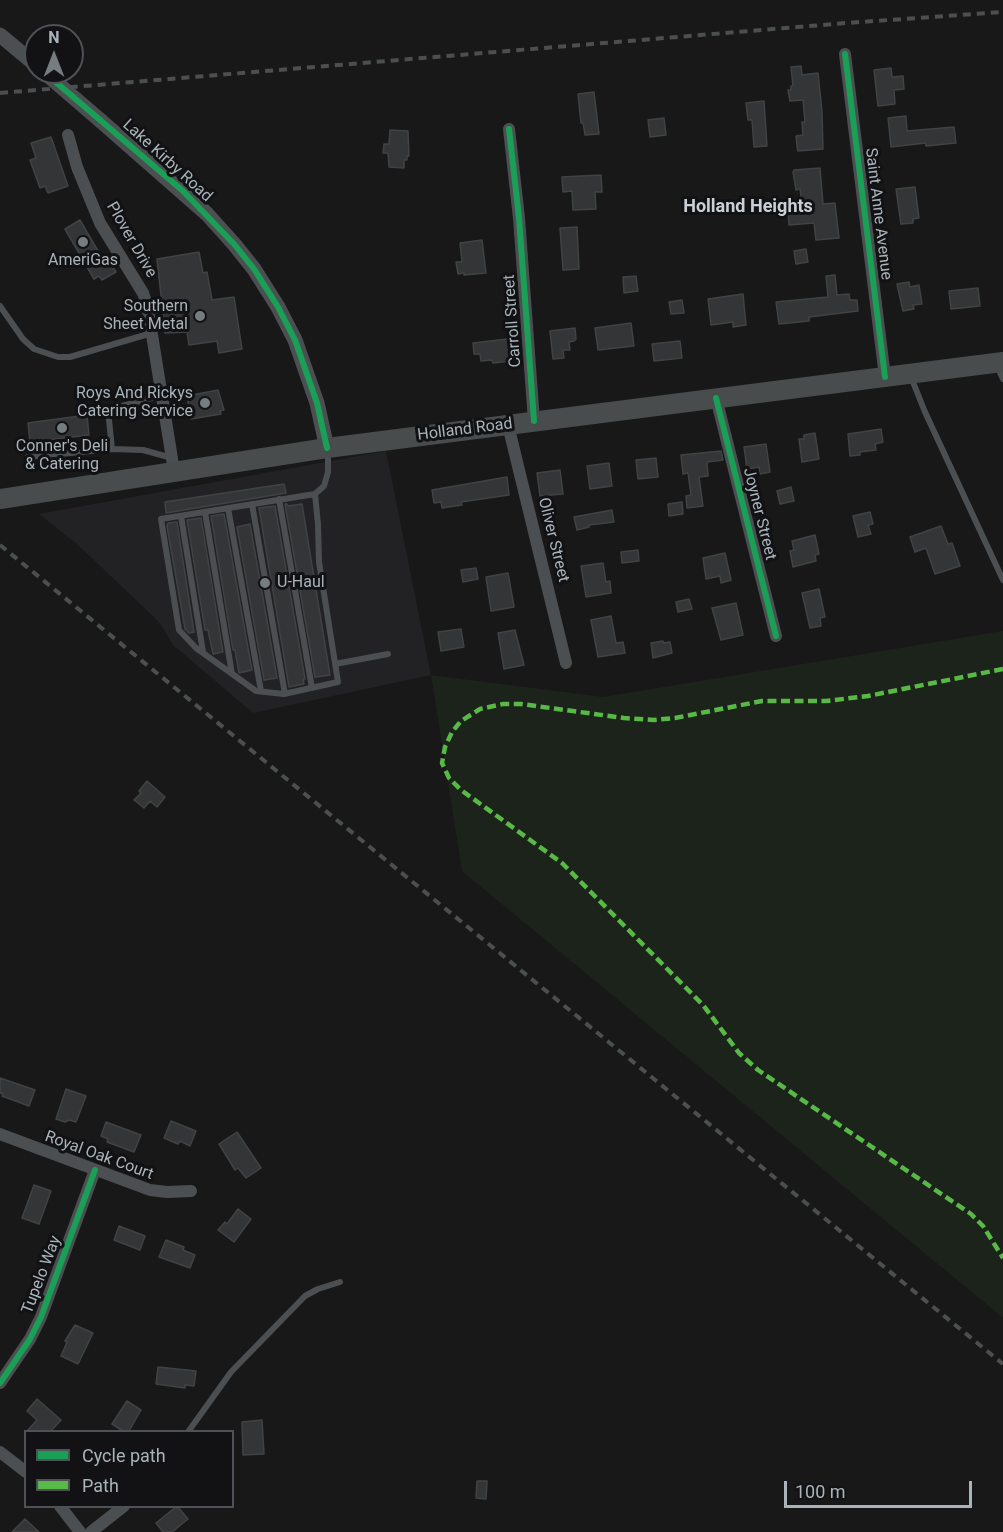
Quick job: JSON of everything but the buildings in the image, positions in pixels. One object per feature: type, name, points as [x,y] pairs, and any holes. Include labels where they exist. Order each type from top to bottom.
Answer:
[{"type":"main road","name":"Holland Road","points":[[0,499],[173,464],[327,448],[909,374],[1001,368]]},
{"type":"street","points":[[0,35],[24,55]]},
{"type":"street","name":"Saint Anne Avenue","points":[[845,54],[885,377]]},
{"type":"street","name":"Lake Kirby Road","points":[[58,84],[207,214],[254,269],[295,340],[317,403],[327,448]]},
{"type":"street","name":"Carroll Street","points":[[509,129],[519,218],[534,422]]},
{"type":"street","name":"Plover Drive","points":[[68,135],[77,167],[100,223],[143,293],[152,333],[173,464]]},
{"type":"street","name":"Joyner Street","points":[[716,398],[776,636]]},
{"type":"street","name":"Oliver Street","points":[[508,425],[566,663]]},
{"type":"street","name":"Royal Oak Court","points":[[0,1134],[150,1190],[191,1191]]},
{"type":"street","name":"Tupelo Way","points":[[0,1383],[30,1339],[41,1317],[95,1170]]},
{"type":"street","points":[[0,1452],[24,1470]]},
{"type":"street","points":[[62,1508],[80,1532]]},
{"type":"street","points":[[91,1532],[121,1508]]},
{"type":"lane","points":[[0,306],[23,339],[34,349],[58,357],[70,357],[152,333]]},
{"type":"lane","points":[[909,374],[1003,580]]},
{"type":"lane","points":[[112,449],[108,410],[162,395]]},
{"type":"lane","points":[[315,494],[319,562],[338,682],[285,694],[256,690],[203,653],[179,630],[161,519],[315,494],[324,486],[328,472],[327,448]]},
{"type":"lane","points":[[28,457],[112,449],[143,450],[173,464]]},
{"type":"lane","points":[[279,499],[312,688]]},
{"type":"lane","points":[[252,504],[285,694]]},
{"type":"lane","points":[[228,508],[261,691]]},
{"type":"lane","points":[[205,512],[232,675]]},
{"type":"lane","points":[[181,516],[203,653]]},
{"type":"lane","points":[[335,664],[388,654]]},
{"type":"lane","points":[[189,1430],[231,1372],[305,1296],[340,1282]]},
{"type":"shaded area","name":"U-Haul","points":[[386,451],[431,675],[253,713],[173,645],[159,622],[77,544],[39,514]]},
{"type":"shaded area","points":[[1003,631],[1003,1318],[462,871],[431,675],[603,697]]},
{"type":"railway","points":[[0,93],[1003,12]]},
{"type":"railway","points":[[0,545],[1003,1364]]},
{"type":"marked path","points":[[1003,669],[868,696],[826,701],[762,701],[654,720],[521,704],[503,704],[480,709],[461,721],[452,732],[445,747],[442,763],[449,778],[461,790],[562,863],[703,1005],[739,1053],[758,1070],[971,1214],[983,1226],[1003,1258]]},
{"type":"cycle path","points":[[845,54],[885,377]]},
{"type":"cycle path","points":[[58,84],[183,191],[234,244],[254,269],[295,340],[317,403],[327,448]]},
{"type":"cycle path","points":[[509,129],[519,218],[534,421]]},
{"type":"cycle path","points":[[716,398],[776,636]]},
{"type":"cycle path","points":[[0,1383],[30,1339],[41,1317],[95,1170]]},
{"type":"place","name":"AmeriGas","points":[[83,242]]},
{"type":"place","name":"Southern Sheet Metal","points":[[200,316]]},
{"type":"place","name":"Roys And Rickys Catering Service","points":[[205,403]]},
{"type":"place","name":"Conner's Deli & Catering","points":[[62,428]]},
{"type":"place","name":"U-Haul","points":[[265,583]]},
{"type":"district","name":"Holland Heights","points":[[748,207]]}]
